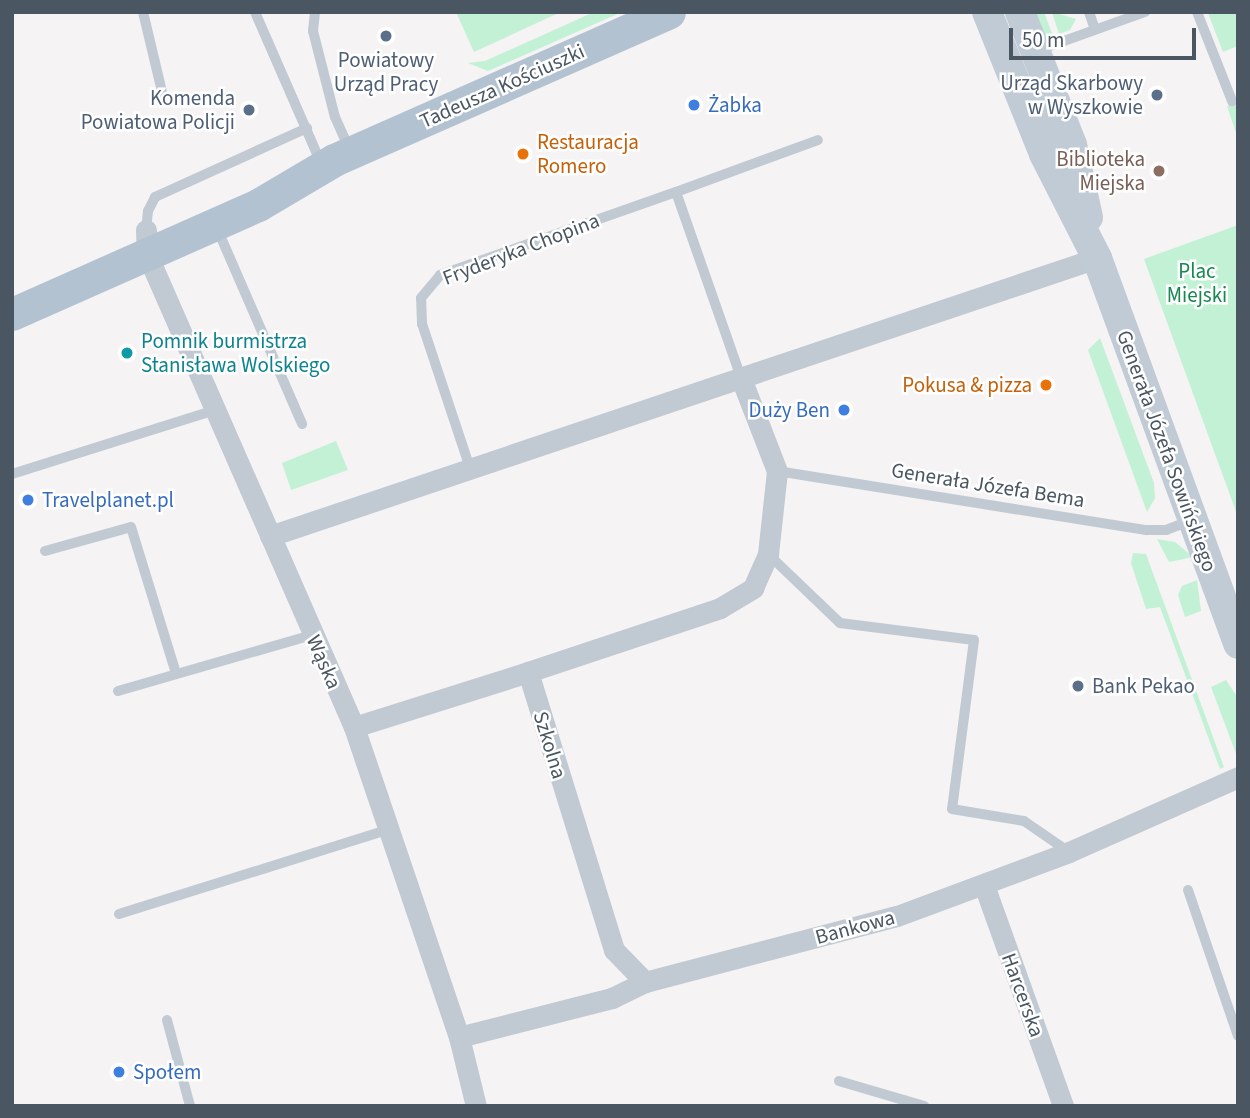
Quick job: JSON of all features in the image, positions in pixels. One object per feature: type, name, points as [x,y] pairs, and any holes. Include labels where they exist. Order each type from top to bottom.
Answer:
[{"type":"main road","name":"Tadeusza Kościuszki","points":[[12,289],[147,242],[215,224],[293,186],[336,158],[669,12]]},
{"type":"main road","name":"Tadeusza Kościuszki","points":[[12,314],[287,170],[336,158]]},
{"type":"street","name":"Generała Józefa Sowińskiego","points":[[987,12],[1010,63],[1044,154],[1097,258],[1238,644]]},
{"type":"street","name":"Generała Józefa Sowińskiego","points":[[1020,12],[1038,50],[1073,145],[1097,258]]},
{"type":"street","name":"Wąska","points":[[147,242],[215,410],[354,727],[459,1037],[476,1106]]},
{"type":"street","points":[[270,536],[1097,258]]},
{"type":"street","points":[[354,727],[720,608],[753,588],[768,554],[777,471],[741,378]]},
{"type":"street","name":"Szkolna","points":[[528,672],[614,950],[645,982]]},
{"type":"street","name":"Bankowa","points":[[459,1037],[612,998],[645,982],[897,916],[1069,852],[1238,777]]},
{"type":"street","name":"Harcerska","points":[[984,885],[1063,1106]]},
{"type":"lane","points":[[143,12],[163,96]]},
{"type":"lane","points":[[255,12],[307,128],[336,158]]},
{"type":"lane","points":[[315,12],[316,43],[335,117],[336,158]]},
{"type":"lane","points":[[1089,12],[1095,29]]},
{"type":"lane","points":[[1010,63],[1038,50],[1145,12]]},
{"type":"lane","points":[[1198,12],[1232,101]]},
{"type":"lane","points":[[147,242],[155,197],[307,128]]},
{"type":"lane","name":"Fryderyka Chopina","points":[[470,468],[422,324],[421,298],[440,275],[818,140]]},
{"type":"lane","points":[[676,192],[741,378]]},
{"type":"lane","points":[[215,224],[302,424]]},
{"type":"lane","points":[[12,474],[215,410]]},
{"type":"lane","name":"Generała Józefa Bema","points":[[777,471],[1146,530],[1166,530],[1192,520]]},
{"type":"lane","points":[[44,551],[131,527],[176,673]]},
{"type":"lane","points":[[768,554],[840,623],[974,640],[952,809],[1024,821],[1069,852]]},
{"type":"lane","points":[[118,691],[312,635]]},
{"type":"lane","points":[[120,914],[390,829]]},
{"type":"lane","points":[[1188,890],[1238,1037]]},
{"type":"lane","points":[[167,1020],[190,1106]]},
{"type":"lane","points":[[839,1081],[924,1106]]},
{"type":"green space","points":[[456,12],[561,12],[474,52]]},
{"type":"green space","points":[[594,12],[622,12],[488,71],[468,63],[485,61]]},
{"type":"green space","points":[[1029,12],[1044,12],[1053,36],[1046,39]]},
{"type":"green space","points":[[1052,12],[1076,19],[1070,30],[1059,34]]},
{"type":"green space","points":[[1238,12],[1238,46],[1223,52],[1208,13]]},
{"type":"green space","points":[[1238,102],[1238,139],[1227,106]]},
{"type":"green space","name":"Plac Miejski","points":[[1238,225],[1238,517],[1144,259]]},
{"type":"green space","points":[[1100,338],[1154,483],[1155,498],[1147,512],[1088,350]]},
{"type":"green space","points":[[336,441],[348,470],[291,490],[282,463]]},
{"type":"green space","points":[[1157,539],[1175,542],[1193,557],[1169,562]]},
{"type":"green space","points":[[1133,553],[1146,554],[1224,767],[1220,769],[1160,607],[1146,609],[1131,563]]},
{"type":"green space","points":[[1197,580],[1201,611],[1185,617],[1178,595],[1182,586]]},
{"type":"green space","points":[[1226,680],[1238,698],[1238,759],[1211,687]]},
{"type":"place","name":"Powiatowy Urząd Pracy","points":[[386,36]]},
{"type":"place","name":"Urząd Skarbowy w Wyszkowie","points":[[1157,95]]},
{"type":"place","name":"Żabka","points":[[694,105]]},
{"type":"place","name":"Komenda Powiatowa Policji","points":[[249,110]]},
{"type":"place","name":"Restauracja Romero","points":[[523,154]]},
{"type":"place","name":"Biblioteka Miejska","points":[[1159,171]]},
{"type":"place","name":"Pomnik burmistrza Stanisława Wolskiego","points":[[127,353]]},
{"type":"place","name":"Pokusa & pizza","points":[[1046,385]]},
{"type":"place","name":"Duży Ben","points":[[844,410]]},
{"type":"place","name":"Travelplanet.pl","points":[[28,500]]},
{"type":"place","name":"Bank Pekao","points":[[1078,686]]},
{"type":"place","name":"Społem","points":[[119,1072]]}]
